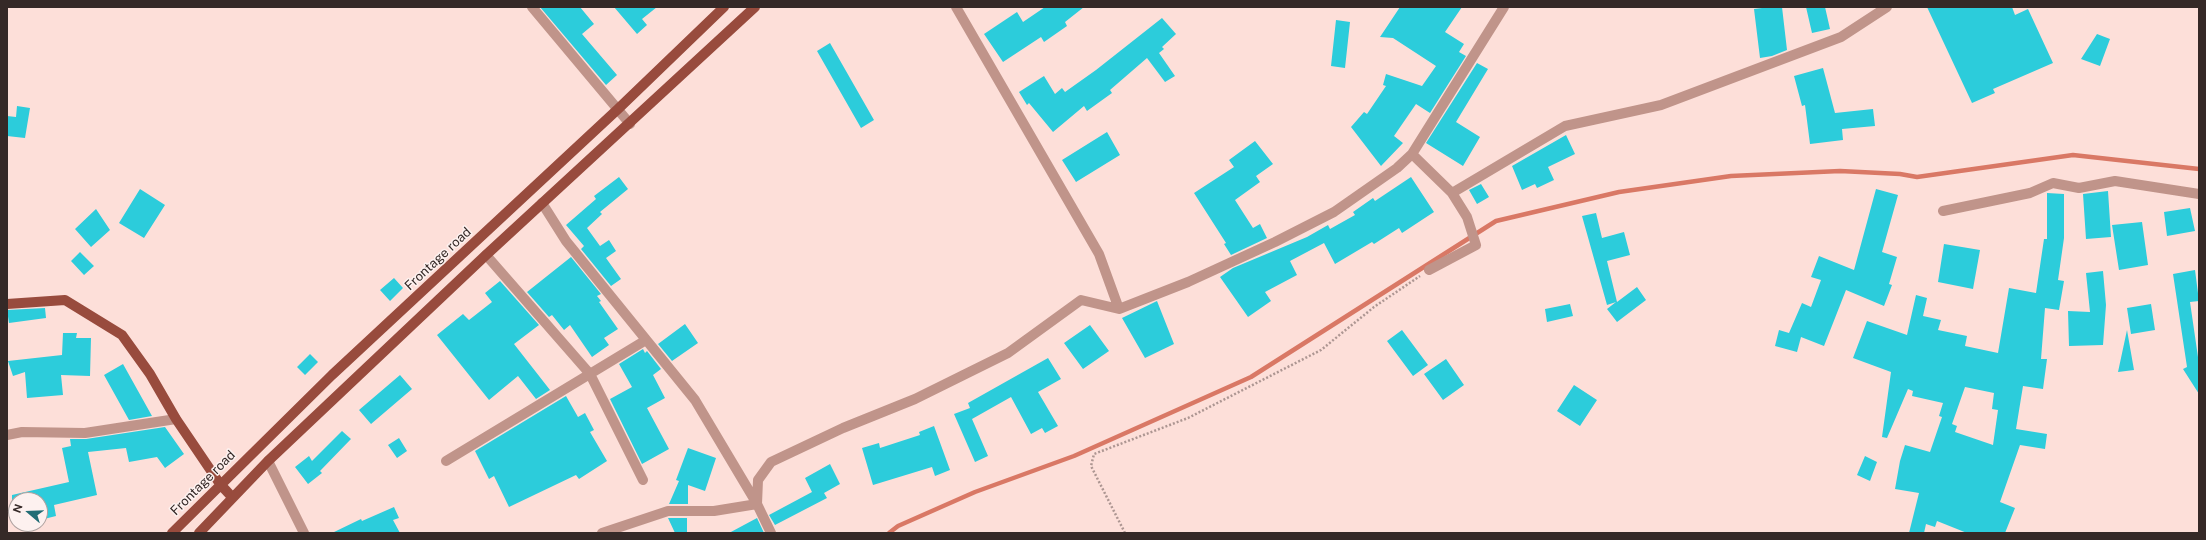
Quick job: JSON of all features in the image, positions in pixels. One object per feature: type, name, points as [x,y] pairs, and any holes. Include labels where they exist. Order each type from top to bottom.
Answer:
[{"type":"main road","name":"Frontage road","points":[[172,533],[332,375],[618,109],[724,7]]},
{"type":"main road","points":[[198,533],[268,461],[486,255],[630,124],[755,7]]},
{"type":"main road","points":[[7,304],[65,300],[122,335],[150,374],[176,419],[220,484],[232,497]]},
{"type":"street","points":[[532,7],[630,124]]},
{"type":"street","points":[[956,7],[1099,254],[1118,309]]},
{"type":"street","points":[[757,504],[758,480],[771,462],[843,428],[915,399],[1008,353],[1081,300],[1118,309],[1201,276],[1275,242],[1334,212],[1397,168],[1412,154],[1504,7]]},
{"type":"street","points":[[1452,193],[1565,126],[1661,106],[1841,37],[1887,7]]},
{"type":"street","points":[[1412,154],[1452,193],[1467,217],[1476,245],[1429,270]]},
{"type":"street","points":[[1943,211],[2030,193],[2053,183],[2079,188],[2115,181],[2199,194]]},
{"type":"street","points":[[542,203],[566,241],[695,400],[757,504],[771,533]]},
{"type":"street","points":[[486,255],[590,374],[644,480]]},
{"type":"street","points":[[446,461],[646,340]]},
{"type":"street","points":[[7,435],[22,432],[85,432],[176,419]]},
{"type":"street","points":[[268,461],[304,533]]},
{"type":"street","points":[[602,533],[668,511],[714,511],[757,504]]},
{"type":"path","points":[[1125,533],[1091,466],[1094,454],[1188,418],[1321,350],[1374,307],[1429,270]]},
{"type":"building","points":[[540,7],[580,7],[594,24],[582,34],[617,75],[606,85]]},
{"type":"building","points":[[614,7],[657,7],[642,19],[647,25],[637,34]]},
{"type":"building","points":[[1045,7],[1084,7],[1065,22],[1067,26],[1044,42],[1041,37],[1003,62],[984,34],[1017,12],[1023,22]]},
{"type":"building","points":[[1400,7],[1462,7],[1445,32],[1464,44],[1459,52],[1466,56],[1430,113],[1416,104],[1394,136],[1403,143],[1381,166],[1351,127],[1364,112],[1367,114],[1386,86],[1383,85],[1386,74],[1422,86],[1436,66],[1393,38],[1380,37]]},
{"type":"building","points":[[1782,7],[1787,50],[1772,56],[1760,58],[1754,9]]},
{"type":"building","points":[[1806,7],[1825,7],[1830,29],[1812,33]]},
{"type":"building","points":[[1927,7],[2012,7],[2015,15],[2028,9],[2053,63],[1993,89],[1995,93],[1972,103]]},
{"type":"building","points":[[1162,18],[1176,34],[1162,47],[1164,49],[1159,53],[1175,76],[1165,82],[1147,58],[1110,90],[1112,93],[1087,111],[1084,106],[1053,132],[1029,103],[1027,105],[1019,92],[1044,76],[1055,94],[1062,88],[1065,92],[1096,70]]},
{"type":"building","points":[[1336,20],[1350,22],[1345,68],[1331,66]]},
{"type":"building","points":[[2097,34],[2110,39],[2100,66],[2081,59]]},
{"type":"building","points":[[830,43],[874,120],[861,128],[817,51]]},
{"type":"building","points":[[1477,63],[1488,69],[1456,122],[1480,137],[1463,166],[1426,143]]},
{"type":"building","points":[[1823,68],[1835,113],[1873,109],[1875,126],[1842,129],[1843,140],[1810,144],[1805,105],[1802,106],[1794,76]]},
{"type":"building","points":[[17,106],[30,108],[25,138],[7,136],[7,116],[16,117]]},
{"type":"building","points":[[1107,132],[1120,155],[1076,182],[1062,160]]},
{"type":"building","points":[[1566,135],[1575,154],[1548,167],[1554,180],[1537,188],[1535,184],[1522,190],[1512,166]]},
{"type":"building","points":[[1255,141],[1273,164],[1256,176],[1260,182],[1235,200],[1253,228],[1260,224],[1267,238],[1231,255],[1224,244],[1226,243],[1194,193],[1234,167],[1229,160]]},
{"type":"building","points":[[619,177],[628,189],[600,212],[602,214],[587,228],[600,246],[609,240],[616,251],[606,258],[621,279],[611,286],[581,249],[584,246],[566,225],[596,199],[594,196]]},
{"type":"building","points":[[1411,177],[1434,212],[1402,233],[1399,228],[1374,244],[1372,242],[1335,264],[1324,243],[1290,261],[1297,275],[1265,292],[1271,301],[1248,317],[1220,277],[1233,268],[1307,237],[1328,225],[1330,229],[1355,215],[1353,212],[1373,198],[1375,201]]},
{"type":"building","points":[[1481,184],[1489,197],[1477,204],[1469,190]]},
{"type":"building","points":[[140,189],[165,205],[144,238],[119,223]]},
{"type":"building","points":[[1876,189],[1898,195],[1882,252],[1897,257],[1889,284],[1892,285],[1884,306],[1846,290],[1824,346],[1801,337],[1797,352],[1775,346],[1779,330],[1789,333],[1802,303],[1811,307],[1821,280],[1811,277],[1819,256],[1854,270]]},
{"type":"building","points":[[2108,191],[2111,237],[2086,239],[2083,194]]},
{"type":"building","points":[[2047,193],[2064,194],[2064,238],[2058,280],[2064,281],[2059,310],[2045,308],[2041,359],[2047,359],[2043,389],[2023,386],[2016,429],[2047,434],[2045,449],[2020,445],[2000,502],[2015,508],[2005,533],[1967,533],[1937,521],[1935,527],[1926,524],[1924,533],[1909,533],[1919,493],[1895,489],[1900,461],[1905,445],[1930,452],[1942,417],[1939,416],[1943,403],[1912,396],[1913,391],[1908,389],[1887,438],[1882,437],[1891,372],[1853,358],[1867,321],[1907,335],[1916,295],[1927,298],[1923,316],[1941,320],[1938,330],[1967,336],[1965,346],[1998,353],[2009,288],[2036,293],[2044,239],[2047,239]],"holes":[[[1965,387],[1994,393],[1992,409],[1998,410],[1993,445],[1955,432],[1957,426],[1952,424]]]},
{"type":"building","points":[[2190,208],[2195,231],[2167,236],[2164,212]]},
{"type":"building","points":[[96,209],[110,230],[91,247],[75,229]]},
{"type":"building","points":[[1596,213],[1602,238],[1624,232],[1630,255],[1607,261],[1617,302],[1637,287],[1646,300],[1617,322],[1607,309],[1616,302],[1607,305],[1582,216]]},
{"type":"building","points":[[2142,222],[2148,265],[2119,270],[2112,225]]},
{"type":"building","points":[[1944,244],[1980,250],[1973,289],[1938,282]]},
{"type":"building","points":[[80,252],[94,266],[84,275],[71,261]]},
{"type":"building","points":[[571,257],[601,294],[597,296],[601,301],[599,302],[618,329],[604,338],[609,345],[592,357],[570,325],[564,330],[552,315],[549,317],[527,292]]},
{"type":"building","points":[[2195,270],[2199,301],[2190,302],[2199,364],[2199,394],[2183,369],[2187,367],[2173,274]]},
{"type":"building","points":[[2103,271],[2106,305],[2103,345],[2069,346],[2068,311],[2090,312],[2086,273]]},
{"type":"building","points":[[394,278],[403,288],[390,301],[380,290]]},
{"type":"building","points":[[500,281],[539,325],[514,344],[550,390],[536,399],[518,376],[489,400],[437,335],[463,314],[469,320],[492,302],[485,293]]},
{"type":"building","points":[[1157,301],[1174,344],[1145,358],[1122,318]]},
{"type":"building","points":[[1570,304],[1573,316],[1547,322],[1545,309]]},
{"type":"building","points":[[2151,304],[2155,330],[2131,334],[2127,308]]},
{"type":"building","points":[[45,308],[46,318],[9,323],[7,310]]},
{"type":"building","points":[[685,324],[698,343],[672,361],[658,344]]},
{"type":"building","points":[[1090,325],[1109,351],[1083,369],[1064,343]]},
{"type":"building","points":[[1402,330],[1428,365],[1413,376],[1387,341]]},
{"type":"building","points":[[2127,330],[2134,370],[2118,372]]},
{"type":"building","points":[[63,333],[77,333],[76,338],[91,338],[90,376],[61,375],[63,395],[27,398],[25,372],[13,376],[8,361],[62,355]]},
{"type":"building","points":[[643,349],[645,353],[647,351],[661,369],[653,375],[665,398],[647,408],[669,449],[642,464],[610,399],[632,387],[619,364]]},
{"type":"building","points":[[310,354],[318,362],[305,375],[297,367]]},
{"type":"building","points":[[1048,358],[1061,379],[1038,392],[1058,426],[1045,433],[1042,428],[1031,434],[1011,397],[972,419],[988,456],[975,462],[954,414],[970,408],[968,403]]},
{"type":"building","points":[[1446,359],[1464,385],[1443,400],[1424,374]]},
{"type":"building","points":[[123,364],[152,416],[129,420],[104,375]]},
{"type":"building","points":[[400,375],[412,389],[371,424],[359,410]]},
{"type":"building","points":[[1574,385],[1597,400],[1580,426],[1557,411]]},
{"type":"building","points":[[566,396],[578,417],[585,413],[594,430],[590,432],[607,461],[579,479],[576,475],[509,507],[494,476],[489,479],[475,451]]},
{"type":"building","points":[[934,426],[950,470],[935,476],[932,467],[873,485],[862,448],[879,443],[880,448],[920,435],[919,432]]},
{"type":"building","points":[[165,427],[184,454],[165,468],[157,457],[129,462],[126,448],[88,452],[97,495],[54,505],[56,516],[48,518],[48,492],[25,492],[69,482],[62,448],[71,446],[70,439],[86,439]]},
{"type":"building","points":[[342,431],[351,439],[320,471],[322,473],[308,484],[295,467],[309,456],[312,461]]},
{"type":"building","points":[[399,438],[407,451],[397,458],[388,445]]},
{"type":"building","points":[[688,448],[716,458],[705,491],[688,485],[688,504],[669,504],[679,481],[676,480]]},
{"type":"building","points":[[1865,456],[1877,462],[1870,481],[1857,475]]},
{"type":"building","points":[[830,464],[840,484],[824,493],[827,498],[775,525],[769,515],[812,492],[805,478]]},
{"type":"building","points":[[394,507],[399,518],[393,520],[400,533],[332,533],[361,519],[362,521]]},
{"type":"building","points":[[668,518],[687,518],[687,533],[675,533]]},
{"type":"building","points":[[757,518],[764,533],[729,533]]},
{"type":"waterway","points":[[889,533],[898,526],[975,492],[1074,456],[1251,377],[1496,221],[1619,192],[1731,176],[1840,171],[1900,174],[1917,177],[2073,155],[2199,169]]}]
